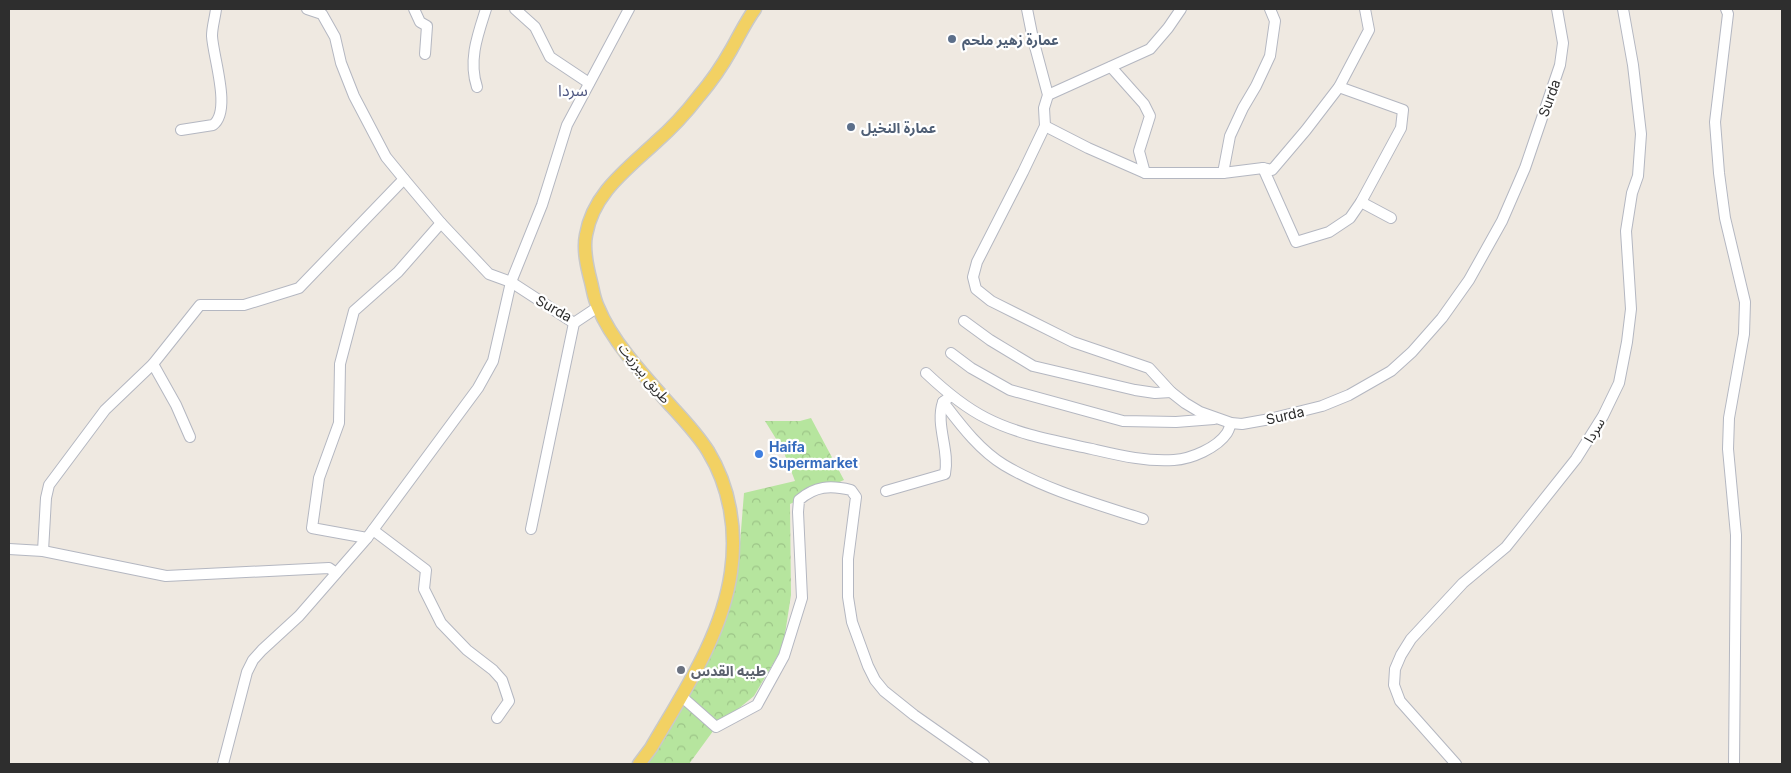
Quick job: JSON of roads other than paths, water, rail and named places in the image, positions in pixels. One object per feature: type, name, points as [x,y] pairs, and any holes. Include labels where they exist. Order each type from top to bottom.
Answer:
[{"type":"main road","name":"طريق بيرزيت","points":[[639,764],[651,748],[711,641],[722,609],[731,573],[733,544],[732,514],[726,490],[709,452],[696,434],[631,359],[598,307],[585,252],[586,234],[597,204],[613,181],[661,138],[698,98],[715,76],[755,9]]},
{"type":"street","points":[[180,130],[213,125],[221,114],[221,93],[212,34],[216,9]]},
{"type":"street","points":[[307,9],[326,12]]},
{"type":"street","points":[[414,9],[420,22],[427,26],[425,54]]},
{"type":"street","points":[[477,86],[474,78],[473,52],[486,9]]},
{"type":"street","points":[[514,9],[535,27],[550,56],[589,82]]},
{"type":"street","points":[[223,764],[247,672],[253,660],[299,616],[370,534],[478,388],[493,361],[511,282],[542,205],[567,125],[629,9]]},
{"type":"street","name":"Surda","points":[[1027,9],[1033,40],[1048,95],[1044,108],[1045,126],[1024,172],[977,262],[974,277],[976,289],[991,301],[1073,342],[1149,368],[1171,392],[1200,412],[1231,423],[1242,424],[1322,406],[1349,395],[1391,371],[1412,352],[1442,318],[1469,280],[1502,221],[1525,168],[1560,65],[1563,43],[1557,9]]},
{"type":"street","points":[[1223,173],[1230,136],[1242,108],[1256,86],[1270,56],[1275,20],[1270,9]]},
{"type":"street","points":[[1045,126],[1088,148],[1145,173],[1223,173],[1263,168],[1272,170],[1339,87],[1369,30],[1365,9]]},
{"type":"street","name":"سردا","points":[[1456,764],[1400,700],[1394,685],[1395,669],[1411,639],[1463,583],[1506,547],[1576,459],[1603,416],[1619,383],[1628,342],[1631,309],[1626,231],[1632,193],[1638,176],[1640,134],[1633,65],[1623,9]]},
{"type":"street","points":[[1726,9],[1728,14],[1716,122],[1719,174],[1725,218],[1745,302],[1744,334],[1729,418],[1728,450],[1736,535],[1734,764]]},
{"type":"street","points":[[1048,95],[1150,49],[1177,10]]},
{"type":"street","name":"Surda","points":[[326,12],[336,37],[342,63],[354,96],[386,157],[441,223],[489,274],[511,282],[574,323],[598,307]]},
{"type":"street","points":[[1111,67],[1144,104],[1150,116],[1139,151],[1145,173]]},
{"type":"street","points":[[1263,168],[1296,242],[1328,232],[1350,218],[1361,202],[1401,128],[1403,110],[1339,87]]},
{"type":"street","points":[[43,551],[48,485],[105,410],[153,364],[200,305],[244,305],[299,288],[404,179]]},
{"type":"street","points":[[1361,202],[1391,218]]},
{"type":"street","points":[[441,223],[398,272],[354,312],[340,364],[339,423],[319,478],[312,528],[370,534],[426,570],[424,589],[441,624],[467,650],[493,670],[502,680],[509,701],[497,718]]},
{"type":"street","points":[[964,321],[990,340],[1033,366],[1135,390],[1155,393],[1171,392]]},
{"type":"street","points":[[532,529],[574,323]]},
{"type":"street","points":[[951,353],[971,368],[1010,390],[1030,397],[1123,420],[1176,422],[1218,419]]},
{"type":"street","points":[[153,364],[176,405],[190,437]]},
{"type":"street","points":[[926,373],[982,448],[1003,465],[1071,495],[1143,519]]},
{"type":"street","points":[[947,399],[1006,428],[1025,434],[1138,459],[1174,460],[1193,456],[1208,449],[1226,434],[1231,423]]},
{"type":"street","points":[[886,491],[946,474],[947,464],[940,413],[947,399]]},
{"type":"street","points":[[681,696],[716,727],[757,705],[784,656],[802,598],[799,500],[809,492],[823,488],[839,487],[851,490],[856,497],[848,559],[848,598],[852,622],[875,680],[914,715],[984,764]]},
{"type":"street","points":[[9,549],[43,551],[166,576],[329,568],[336,573]]},
{"type":"place","name":"عمارة زهير ملحم","points":[[952,39]]},
{"type":"place","name":"عمارة النخيل","points":[[851,127]]},
{"type":"place","name":"Haifa Supermarket","points":[[759,454]]},
{"type":"place","name":"طيبه القدس","points":[[681,670]]},
{"type":"district","name":"سردا","points":[[573,90]]}]
